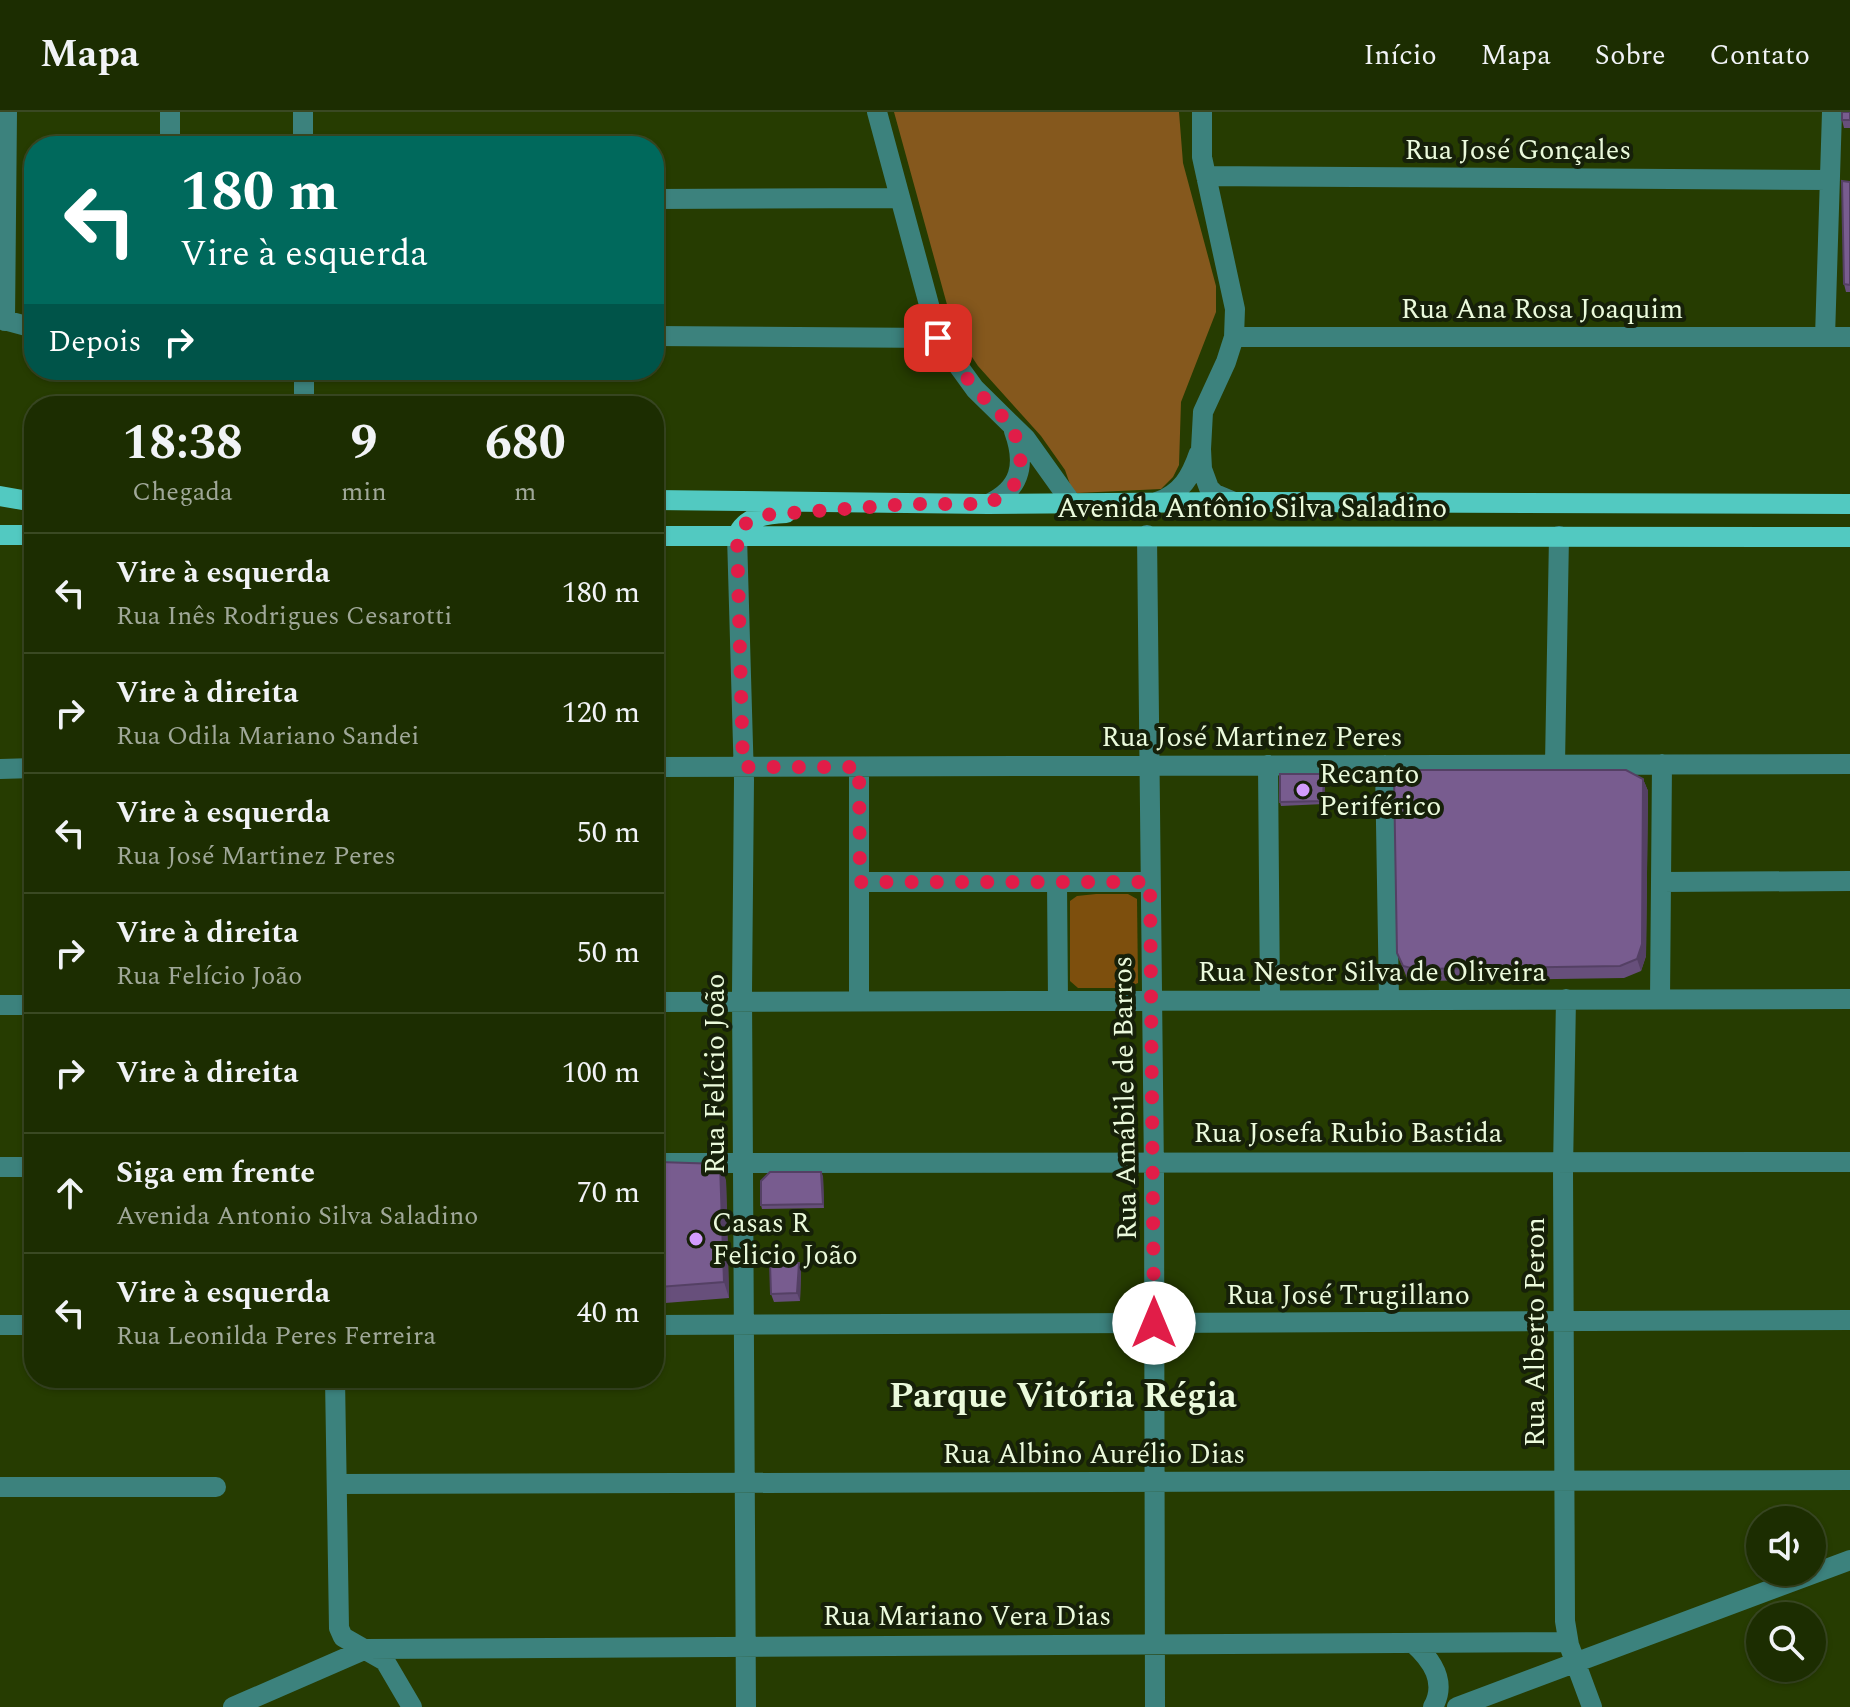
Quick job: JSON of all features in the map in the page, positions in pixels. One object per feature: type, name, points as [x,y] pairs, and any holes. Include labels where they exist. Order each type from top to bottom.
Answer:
[{"type":"main road","points":[[0,496],[24,500]]},
{"type":"main road","points":[[664,500],[909,504]]},
{"type":"main road","name":"Avenida Antônio Silva Saladino","points":[[909,504],[1850,504]]},
{"type":"main road","points":[[737,536],[745,524],[764,515],[909,504]]},
{"type":"main road","points":[[0,535],[24,535]]},
{"type":"main road","name":"Avenida Antônio Silva Saladino","points":[[664,536],[1850,537]]},
{"type":"street","points":[[7,112],[3,320],[24,325]]},
{"type":"street","points":[[170,112],[170,136]]},
{"type":"street","points":[[303,112],[303,136]]},
{"type":"street","points":[[877,112],[938,338],[975,389],[1026,439],[1071,502]]},
{"type":"street","points":[[1202,112],[1202,157],[1235,309],[1234,337],[1203,412],[1202,469],[1209,488],[1234,502]]},
{"type":"street","points":[[1825,337],[1832,112]]},
{"type":"street","name":"Rua José Gonçales","points":[[1206,176],[1830,180]]},
{"type":"street","points":[[664,199],[899,198]]},
{"type":"street","points":[[664,336],[938,338]]},
{"type":"street","name":"Rua Ana Rosa Joaquim","points":[[1234,337],[1850,337]]},
{"type":"street","points":[[988,504],[1008,492],[1018,472],[1021,458],[1013,427]]},
{"type":"street","points":[[1157,502],[1170,497],[1188,480],[1201,449]]},
{"type":"street","name":"Rua Amábile de Barros","points":[[1147,535],[1154,1161],[1155,1707]]},
{"type":"street","name":"Rua Felício João","points":[[737,536],[743,767],[746,1707]]},
{"type":"street","points":[[1555,764],[1559,536]]},
{"type":"street","points":[[1660,999],[1662,764]]},
{"type":"street","name":"Rua José Martinez Peres","points":[[664,767],[1850,764]]},
{"type":"street","points":[[1268,765],[1270,1000]]},
{"type":"street","points":[[1385,765],[1389,1000]]},
{"type":"street","points":[[859,767],[859,1001]]},
{"type":"street","points":[[0,769],[24,768]]},
{"type":"street","points":[[1661,882],[1850,881]]},
{"type":"street","points":[[860,882],[1150,882]]},
{"type":"street","points":[[1057,882],[1058,1001]]},
{"type":"street","name":"Rua Alberto Peron","points":[[1566,999],[1563,1162],[1568,1642],[1592,1707]]},
{"type":"street","name":"Rua Nestor Silva de Oliveira","points":[[664,1002],[1850,999]]},
{"type":"street","points":[[0,1005],[24,1005]]},
{"type":"street","name":"Rua Josefa Rubio Bastida","points":[[664,1163],[1850,1162]]},
{"type":"street","points":[[0,1167],[24,1167]]},
{"type":"street","name":"Rua José Trugillano","points":[[664,1325],[1850,1320]]},
{"type":"street","points":[[0,1325],[24,1325]]},
{"type":"street","points":[[335,1388],[339,1628],[343,1637],[385,1661],[412,1707]]},
{"type":"street","name":"Rua Albino Aurélio Dias","points":[[338,1484],[1847,1482]]},
{"type":"street","points":[[0,1487],[216,1487]]},
{"type":"street","points":[[1457,1707],[1850,1560]]},
{"type":"street","name":"Rua Mariano Vera Dias","points":[[366,1649],[1568,1642]]},
{"type":"street","points":[[1413,1643],[1426,1655],[1438,1675],[1438,1697],[1433,1707]]},
{"type":"street","points":[[233,1707],[366,1649]]},
{"type":"shaded area","points":[[894,112],[1179,112],[1183,163],[1216,286],[1216,312],[1181,402],[1179,465],[1161,489],[1077,493],[1072,490],[1065,470],[1041,436],[978,366],[954,330]]},
{"type":"shaded area","points":[[1128,894],[1137,899],[1138,983],[1127,988],[1078,988],[1070,981],[1070,901],[1077,896]]},
{"type":"building","points":[[1842,112],[1850,112],[1850,120],[1842,120]]},
{"type":"building","points":[[1842,181],[1850,182],[1850,285],[1844,284]]},
{"type":"building","points":[[1405,770],[1626,770],[1643,779],[1642,944],[1637,959],[1620,966],[1415,969],[1403,966],[1397,953],[1394,777]]},
{"type":"building","name":"Recanto Periférico","points":[[1280,774],[1324,774],[1323,801],[1280,802]]},
{"type":"building","name":"Casas R Felicio João","points":[[664,1162],[720,1164],[724,1282],[664,1287]]},
{"type":"building","points":[[770,1172],[821,1172],[823,1204],[761,1205],[761,1181]]},
{"type":"building","points":[[770,1263],[799,1263],[797,1293],[771,1294]]},
{"type":"place","name":"Recanto Periférico","points":[[1303,790]]},
{"type":"place","name":"Casas R Felicio João","points":[[696,1239]]},
{"type":"district","name":"Parque Vitória Régia","points":[[1063,1396]]},
{"type":"route","points":[[938,338],[975,389],[1013,427],[1021,458],[1014,485],[1001,498],[988,504],[909,504],[764,515],[740,528],[737,536],[743,767],[859,767],[860,882],[1150,882],[1154,1323]]}]
